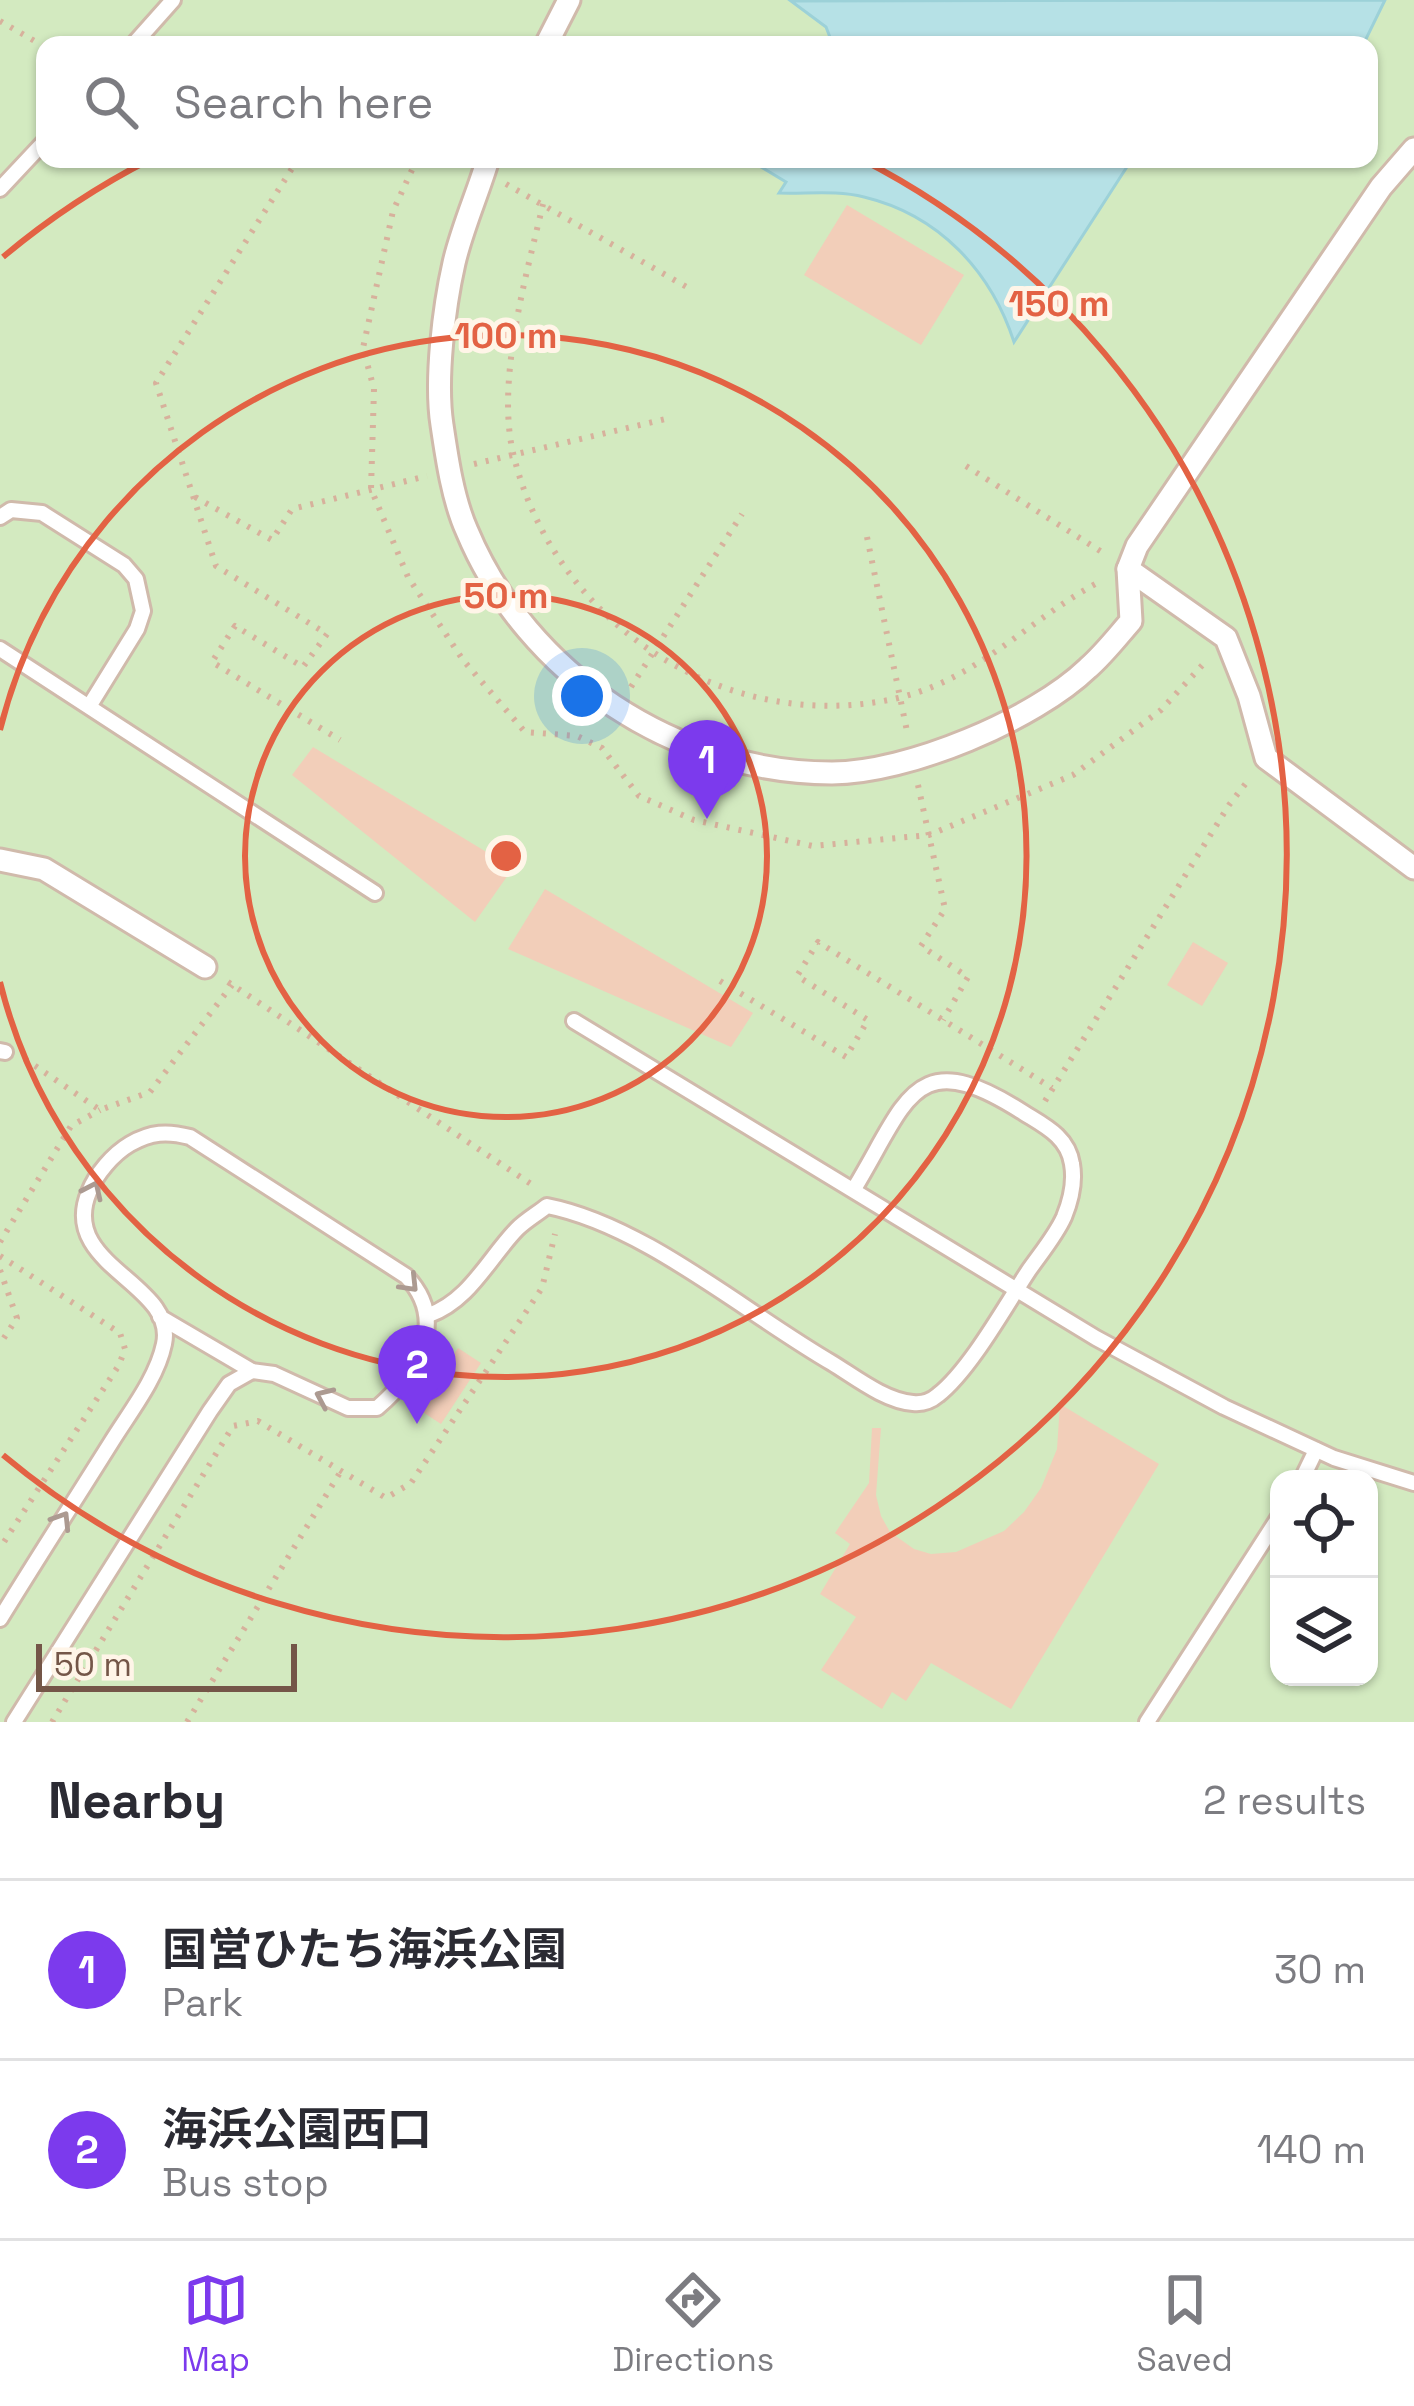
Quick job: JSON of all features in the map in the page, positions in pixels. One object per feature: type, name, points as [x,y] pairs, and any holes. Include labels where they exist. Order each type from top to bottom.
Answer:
[{"type":"street","points":[[550,36],[568,0]]},
{"type":"street","points":[[485,168],[454,263],[442,356],[441,420],[465,529],[492,580],[524,627],[569,672],[617,708],[690,748],[754,768],[836,773],[913,760],[1009,723],[1086,671],[1131,621],[1128,569],[1137,546],[1361,216],[1414,149]]},
{"type":"street","points":[[1128,569],[1226,638],[1267,758],[1414,868]]},
{"type":"street","points":[[0,860],[44,869],[205,967]]},
{"type":"lane","points":[[141,36],[173,0]]},
{"type":"lane","points":[[0,189],[36,151]]},
{"type":"lane","points":[[0,517],[11,510],[42,514],[124,565],[136,578],[143,611],[137,629],[90,705]]},
{"type":"lane","points":[[0,649],[375,893]]},
{"type":"lane","points":[[574,1021],[1096,1338],[1316,1450],[1414,1483]]},
{"type":"lane","points":[[429,1315],[463,1294],[521,1225],[547,1205],[625,1231],[875,1389],[915,1403],[928,1401],[943,1392],[1064,1219],[1073,1187],[1069,1149],[1055,1132],[971,1082],[934,1080],[912,1094],[854,1189]]},
{"type":"lane","points":[[165,1131],[190,1137],[406,1276],[422,1294],[429,1315],[428,1338],[393,1394],[377,1408],[348,1408],[274,1374],[252,1371],[160,1317],[92,1246],[83,1225],[93,1182],[110,1161],[126,1146],[165,1131]]},
{"type":"lane","points":[[0,1619],[152,1371],[166,1334],[160,1317]]},
{"type":"lane","points":[[14,1722],[210,1411],[229,1384],[252,1371]]},
{"type":"lane","points":[[1306,1470],[1316,1450]]},
{"type":"lane","points":[[1147,1722],[1270,1530]]},
{"type":"path","points":[[0,21],[36,42]]},
{"type":"path","points":[[292,168],[156,382],[216,566],[328,634],[303,667],[235,626],[212,662],[340,740]]},
{"type":"path","points":[[413,168],[393,211],[362,348],[374,389],[371,490],[408,577],[463,660],[525,732],[577,736],[602,748],[639,796],[694,820],[812,846],[929,835],[1073,775],[1161,710],[1226,638]]},
{"type":"path","points":[[489,168],[692,290]]},
{"type":"path","points":[[542,204],[509,393],[513,455],[564,571],[599,612],[653,655],[693,675],[759,696],[826,706],[899,698],[988,660],[1097,583],[1128,569]]},
{"type":"path","points":[[192,495],[272,539],[292,509],[670,418]]},
{"type":"path","points":[[966,466],[1080,538]]},
{"type":"path","points":[[663,639],[742,514]]},
{"type":"path","points":[[868,537],[945,909],[920,946],[968,977],[943,1020]]},
{"type":"path","points":[[1034,1119],[1229,805],[1267,758]]},
{"type":"path","points":[[720,981],[846,1057],[868,1020],[797,976],[818,942],[1052,1088]]},
{"type":"path","points":[[205,967],[543,1192]]},
{"type":"path","points":[[0,1242],[71,1126],[150,1092],[232,985]]},
{"type":"path","points":[[46,1072],[100,1110]]},
{"type":"path","points":[[52,1722],[233,1426],[258,1421],[386,1498],[411,1483],[542,1288],[555,1233]]},
{"type":"path","points":[[0,1256],[120,1333],[125,1349],[0,1548]]},
{"type":"path","points":[[0,1270],[17,1318],[0,1344]]},
{"type":"path","points":[[187,1722],[341,1471]]},
{"type":"green space","points":[[0,0],[1414,0],[1414,1722],[0,1722]]},
{"type":"water","points":[[1385,0],[1367,36],[830,36],[826,27],[791,1]]},
{"type":"water","points":[[763,168],[1126,168],[1014,342],[976,270],[938,232],[891,205],[864,197],[779,193],[786,182]]},
{"type":"building","points":[[847,205],[964,275],[921,345],[804,275]]},
{"type":"building","points":[[313,747],[513,868],[475,922],[292,775]]},
{"type":"building","points":[[545,889],[753,1013],[731,1047],[508,949]]},
{"type":"building","points":[[1193,942],[1228,963],[1202,1006],[1167,985]]},
{"type":"building","points":[[458,1348],[481,1363],[441,1424],[418,1409]]},
{"type":"building","points":[[1060,1404],[1159,1464],[1011,1709],[931,1663],[906,1701],[892,1692],[882,1709],[821,1670],[856,1617],[820,1594],[850,1544],[835,1533],[869,1483],[872,1428],[881,1428],[876,1495],[890,1532],[914,1549],[931,1554],[956,1552],[1004,1531],[1041,1488],[1057,1449]]},
{"type":"place","name":"国営ひたち海浜公園","points":[[707,819]]},
{"type":"place","name":"海浜公園西口","points":[[417,1424]]}]
